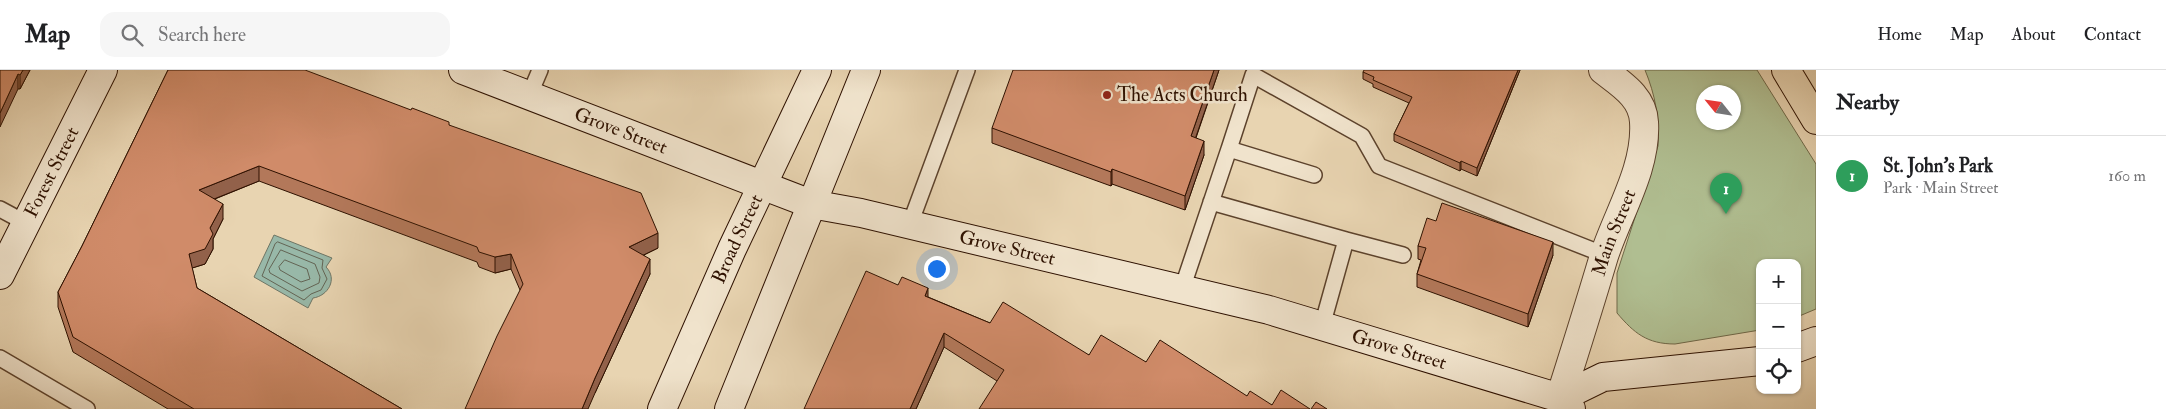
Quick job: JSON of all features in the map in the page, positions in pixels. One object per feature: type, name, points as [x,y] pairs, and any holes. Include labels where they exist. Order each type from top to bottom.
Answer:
[{"type":"main road","name":"Forest Street","points":[[0,275],[103,70]]},
{"type":"main road","name":"Grove Street","points":[[463,70],[811,204],[910,224],[1269,310],[1562,405]]},
{"type":"main road","name":"Broad Street","points":[[662,409],[762,186],[817,70]]},
{"type":"main road","points":[[729,409],[866,70]]},
{"type":"main road","name":"Main Street","points":[[1562,405],[1604,256],[1640,161],[1644,121],[1637,98],[1603,70]]},
{"type":"main road","points":[[1786,70],[1816,120]]},
{"type":"main road","points":[[1801,347],[1816,341]]},
{"type":"main road","points":[[1562,405],[1603,377],[1756,361]]},
{"type":"lane","points":[[529,96],[540,70]]},
{"type":"lane","points":[[910,224],[967,70]]},
{"type":"lane","points":[[1182,289],[1254,75],[1362,136],[1379,166],[1604,256]]},
{"type":"lane","points":[[1228,149],[1314,175]]},
{"type":"lane","points":[[1211,202],[1403,255]]},
{"type":"lane","points":[[0,209],[26,223]]},
{"type":"lane","points":[[1322,326],[1346,240]]},
{"type":"lane","points":[[0,358],[87,409]]},
{"type":"green space","points":[[1645,70],[1757,70],[1816,164],[1816,309],[1801,315],[1801,259],[1756,259],[1756,331],[1675,344],[1657,342],[1635,332],[1617,313],[1617,273],[1658,146],[1654,98]]},
{"type":"water","points":[[274,235],[332,258],[326,267],[330,272],[330,286],[323,294],[313,298],[308,308],[254,277]]},
{"type":"building","points":[[0,70],[23,70],[20,75],[18,74],[0,113]]},
{"type":"building","points":[[168,70],[305,70],[411,110],[412,108],[449,122],[449,125],[641,193],[658,233],[629,247],[650,259],[582,409],[465,409],[497,336],[523,284],[511,254],[495,257],[479,252],[477,247],[259,166],[199,190],[223,204],[210,228],[213,234],[205,249],[189,254],[197,288],[402,409],[194,409],[73,337],[58,292]]},
{"type":"building","points":[[1013,70],[1214,70],[1191,136],[1204,141],[1185,196],[1112,169],[1111,172],[992,128]]},
{"type":"building","points":[[1364,70],[1518,70],[1477,168],[1461,161],[1460,163],[1394,134],[1412,97],[1373,80],[1374,77],[1363,72]]},
{"type":"building","points":[[1442,203],[1553,242],[1528,314],[1417,274],[1426,248],[1418,246],[1427,218],[1436,221]]},
{"type":"building","points":[[866,271],[898,285],[902,277],[928,288],[925,296],[990,323],[1003,302],[1089,355],[1101,335],[1146,362],[1160,340],[1247,396],[1250,391],[1272,405],[1281,390],[1310,409],[979,409],[1004,370],[944,333],[910,409],[804,409]]},
{"type":"building","points":[[1316,402],[1327,409],[1311,409]]},
{"type":"place","name":"The Acts Church","points":[[1107,95]]},
{"type":"place","name":"St. John's Park","points":[[1726,214]]}]
